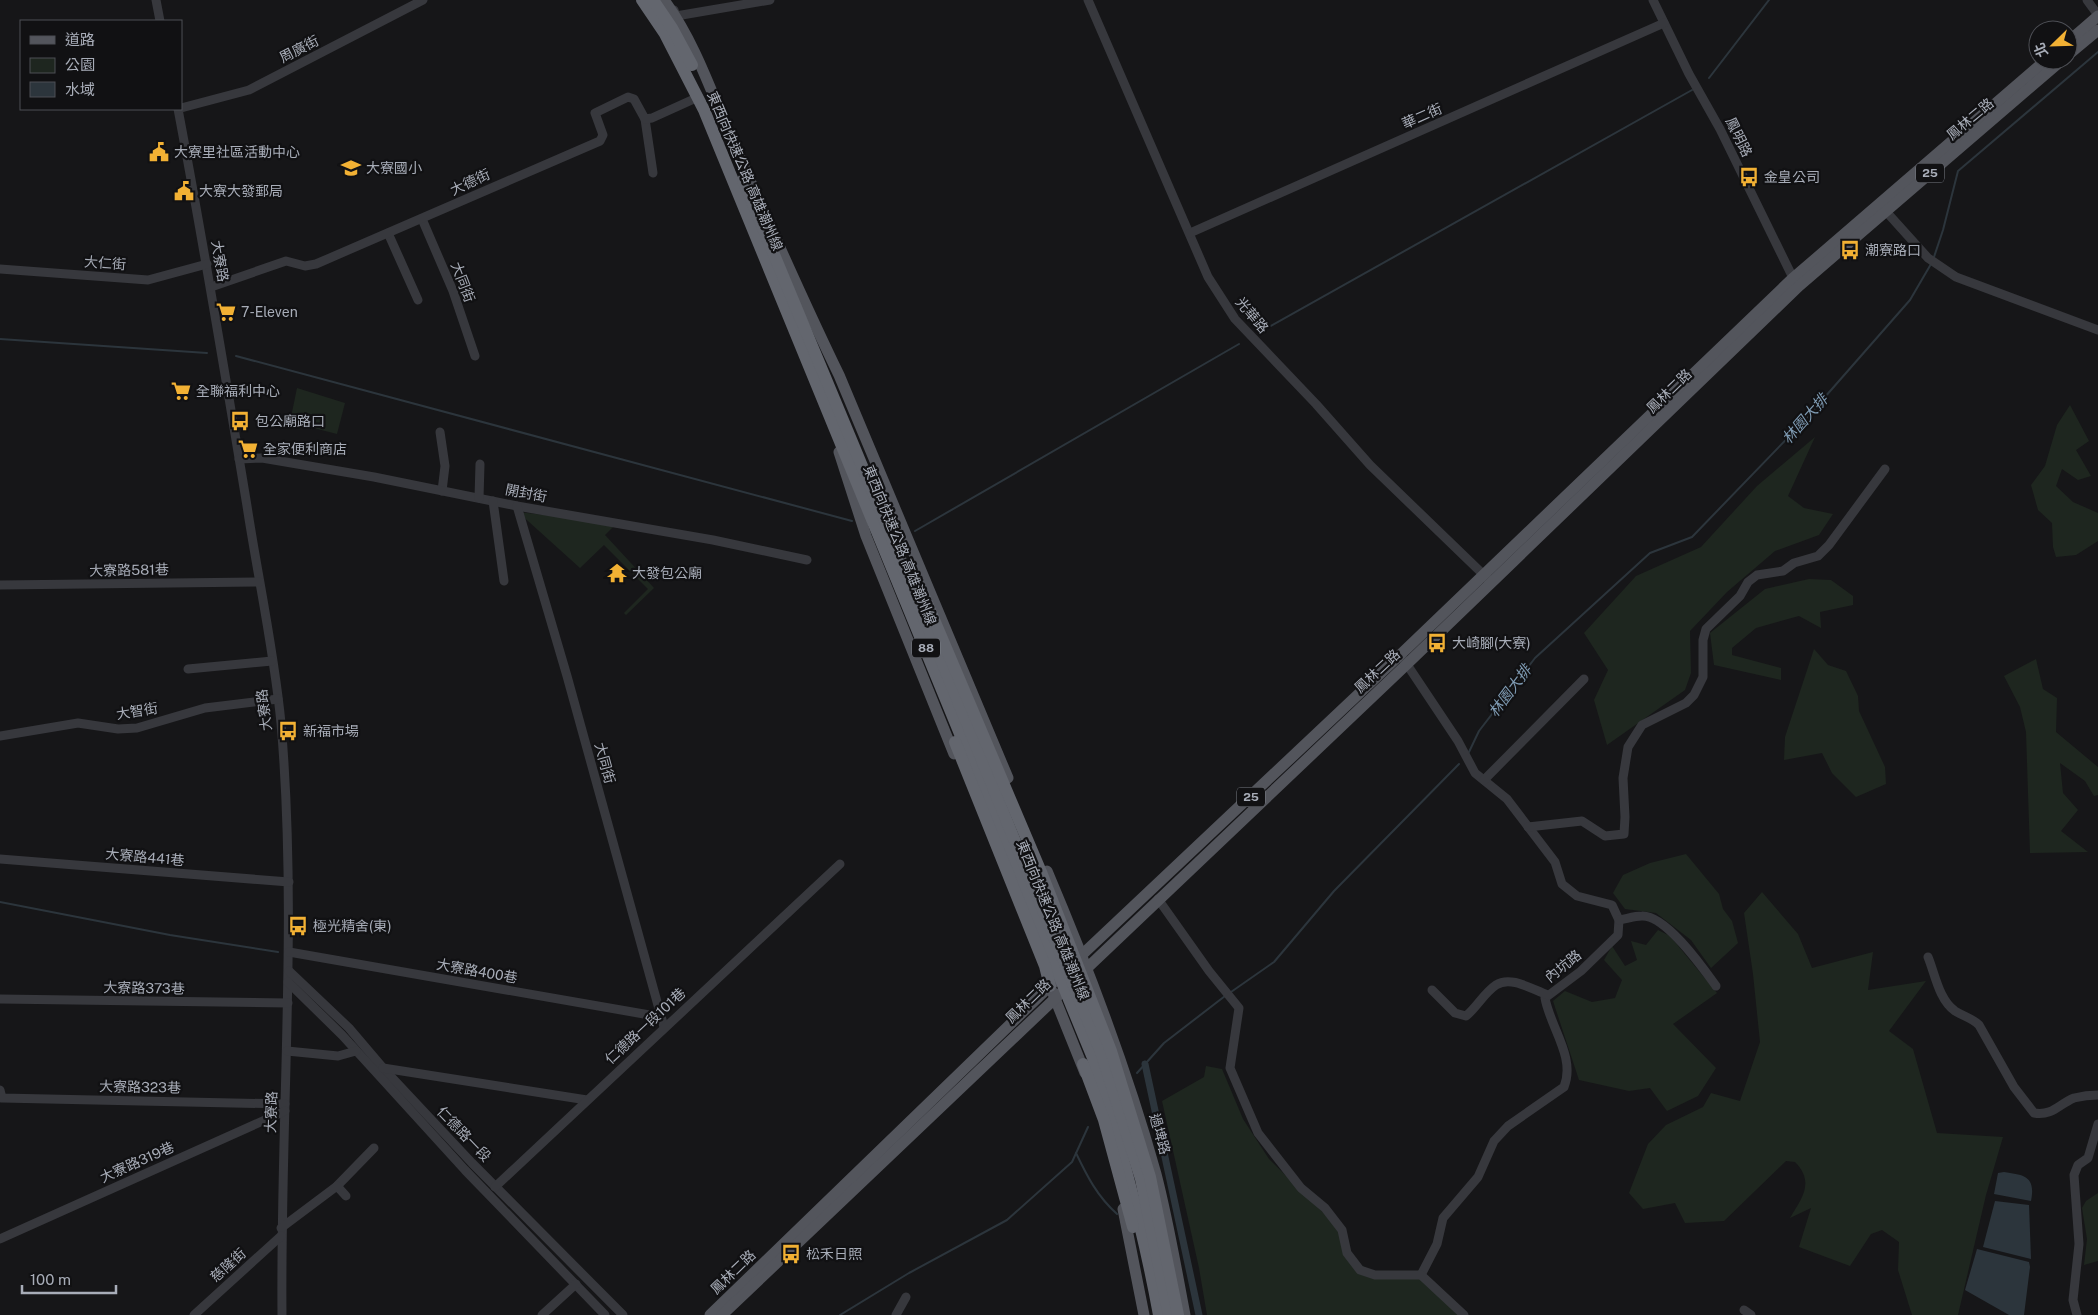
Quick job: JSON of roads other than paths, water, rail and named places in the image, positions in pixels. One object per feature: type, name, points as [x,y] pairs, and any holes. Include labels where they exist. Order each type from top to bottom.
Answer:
[{"type":"highway","name":"東西向快速公路 高雄潮州線","points":[[642,0],[674,50],[704,110],[1093,1058],[1115,1128],[1139,1217],[1159,1315]]},
{"type":"highway","name":"東西向快速公路 高雄潮州線","points":[[653,0],[672,28],[712,107],[1102,1055],[1141,1180],[1169,1315]]},
{"type":"highway","points":[[820,366],[830,381],[882,498],[1081,963],[1116,1066],[1150,1176],[1178,1315]]},
{"type":"highway","points":[[845,451],[849,469],[896,596],[1045,966],[1052,992]]},
{"type":"highway","points":[[1083,1064],[1104,1120],[1122,1184],[1151,1315]]},
{"type":"main road","points":[[635,0],[661,37],[694,99],[835,442],[870,545],[1083,1064],[1118,1186],[1144,1315]]},
{"type":"main road","name":"過埤路","points":[[664,0],[676,16],[871,449],[1118,1049],[1156,1175],[1185,1315]]},
{"type":"main road","points":[[2078,33],[2098,15]]},
{"type":"main road","points":[[2078,47],[2098,30]]},
{"type":"main road","name":"鳳林二路","points":[[1081,963],[1158,899],[1403,660],[1483,573],[1795,282],[2035,70]]},
{"type":"main road","name":"鳳林二路","points":[[1882,207],[2050,70]]},
{"type":"main road","name":"鳳林二路","points":[[722,1315],[1081,963],[1403,660],[1491,582],[1795,282]]},
{"type":"main road","name":"鳳林二路","points":[[710,1315],[1052,992]]},
{"type":"street","points":[[156,0],[160,20]]},
{"type":"street","name":"周廣街","points":[[182,108],[249,90],[423,0]]},
{"type":"street","points":[[670,0],[676,16],[770,0]]},
{"type":"street","name":"光華路","points":[[1088,0],[1208,277],[1235,319],[1316,404],[1370,465],[1491,582]]},
{"type":"street","name":"鳳明路","points":[[1653,0],[1720,129],[1795,282]]},
{"type":"street","points":[[2087,0],[2098,15]]},
{"type":"street","name":"華二街","points":[[1190,233],[1664,23]]},
{"type":"street","name":"大德街","points":[[211,287],[286,261],[305,266],[316,264],[422,219],[513,177],[600,141],[603,135],[595,117],[598,110],[631,97],[645,119]]},
{"type":"street","points":[[653,173],[645,119],[652,118],[694,99]]},
{"type":"street","name":"大寮路","points":[[179,110],[211,287],[278,699],[288,882],[289,952],[281,1232],[282,1315]]},
{"type":"street","points":[[1882,207],[1928,258],[1968,282],[2098,330]]},
{"type":"street","name":"大同街","points":[[422,219],[453,291],[475,356]]},
{"type":"street","points":[[388,233],[418,300]]},
{"type":"street","name":"大仁街","points":[[0,269],[148,280],[207,264]]},
{"type":"street","points":[[440,432],[445,466],[442,491]]},
{"type":"street","name":"開封街","points":[[239,459],[262,458],[516,506],[712,540],[807,560]]},
{"type":"street","points":[[479,498],[480,464]]},
{"type":"street","points":[[1528,827],[1582,820],[1605,836],[1624,834],[1625,817],[1622,778],[1628,747],[1642,725],[1686,703],[1694,694],[1702,677],[1703,640],[1706,629],[1740,596],[1748,582],[1757,575],[1782,571],[1794,563],[1818,556],[1830,545],[1885,469]]},
{"type":"street","points":[[493,501],[504,581]]},
{"type":"street","name":"大同街","points":[[516,506],[567,676],[664,1028]]},
{"type":"street","name":"大寮路581巷","points":[[0,585],[259,582]]},
{"type":"street","points":[[1403,660],[1458,741],[1475,773],[1507,799],[1554,862],[1562,884],[1577,896],[1612,905],[1619,920],[1644,915],[1670,930],[1690,950],[1716,986]]},
{"type":"street","points":[[188,669],[272,661]]},
{"type":"street","points":[[1484,780],[1584,679]]},
{"type":"street","name":"大智街","points":[[0,736],[78,723],[118,729],[137,728],[205,708],[278,699]]},
{"type":"street","name":"大寮路441巷","points":[[0,859],[288,882]]},
{"type":"street","name":"仁德路一段101巷","points":[[496,1187],[814,886],[840,864]]},
{"type":"street","points":[[1158,899],[1238,1008],[1230,1068],[1258,1133],[1301,1188],[1325,1208],[1342,1230],[1347,1253],[1360,1270],[1375,1275],[1421,1275],[1464,1315]]},
{"type":"street","name":"內坑路","points":[[1421,1275],[1437,1244],[1443,1218],[1478,1177],[1494,1141],[1508,1126],[1564,1087],[1566,1080],[1562,1042],[1548,1014],[1545,998],[1581,971],[1618,935],[1619,920]]},
{"type":"street","name":"大寮路400巷","points":[[289,952],[661,1017]]},
{"type":"street","points":[[1928,957],[1945,1002],[1956,1012],[1970,1017],[1980,1025],[2014,1087],[2034,1113],[2044,1115],[2053,1112],[2073,1098],[2098,1095]]},
{"type":"street","name":"仁德路一段","points":[[289,971],[349,1028],[383,1068],[496,1187],[622,1315]]},
{"type":"street","points":[[1432,990],[1455,1014],[1466,1016],[1476,1009],[1496,985],[1509,981],[1548,995]]},
{"type":"street","name":"仁德路一段","points":[[288,982],[356,1051],[465,1170],[605,1315]]},
{"type":"street","name":"大寮路373巷","points":[[0,999],[288,1003]]},
{"type":"street","points":[[286,1051],[338,1056],[356,1051]]},
{"type":"street","points":[[383,1068],[587,1100]]},
{"type":"street","name":"大寮路323巷","points":[[0,1090],[2,1098],[285,1107]]},
{"type":"street","name":"大寮路319巷","points":[[0,1239],[285,1107]]},
{"type":"street","points":[[2077,1315],[2074,1300],[2079,1244],[2074,1175],[2078,1165],[2088,1158],[2098,1124]]},
{"type":"street","name":"慈隆街","points":[[194,1315],[281,1232],[337,1186],[374,1148]]},
{"type":"street","points":[[337,1186],[346,1196]]},
{"type":"street","points":[[542,1315],[576,1284]]},
{"type":"street","points":[[896,1315],[906,1297]]},
{"type":"water","points":[[2004,1172],[2027,1178],[2032,1186],[2031,1201],[1994,1194],[1998,1173]]},
{"type":"water","points":[[1995,1201],[2029,1205],[2031,1259],[1983,1247]]},
{"type":"water","points":[[1977,1249],[2029,1262],[2024,1315],[2009,1315],[1965,1290]]},
{"type":"waterway","points":[[1709,78],[1769,0]]},
{"type":"waterway","name":"林園大排","points":[[1934,257],[1958,171],[2098,52]]},
{"type":"waterway","points":[[1267,328],[1692,90]]},
{"type":"waterway","name":"林園大排","points":[[1468,754],[1479,731],[1535,658],[1650,553],[1692,537],[1803,422],[1910,300],[1931,264]]},
{"type":"waterway","points":[[0,339],[207,353]]},
{"type":"waterway","points":[[915,531],[1239,344]]},
{"type":"waterway","points":[[236,356],[852,521]]},
{"type":"waterway","points":[[1231,992],[1274,962],[1334,891],[1459,764]]},
{"type":"waterway","points":[[0,902],[170,935],[278,952]]},
{"type":"waterway","points":[[1137,1073],[1164,1043],[1225,996]]},
{"type":"waterway","points":[[1145,1064],[1199,1315]]},
{"type":"waterway","points":[[840,1315],[909,1273],[1007,1220],[1072,1162],[1088,1127]]},
{"type":"waterway","points":[[1076,1153],[1098,1193],[1117,1214]]},
{"type":"place","name":"大寮里社區活動中心","points":[[159,152]]},
{"type":"place","name":"大寮國小","points":[[351,168]]},
{"type":"place","name":"金皇公司","points":[[1749,177]]},
{"type":"place","name":"大寮大發郵局","points":[[184,191]]},
{"type":"place","name":"潮寮路口","points":[[1850,250]]},
{"type":"place","name":"7-Eleven","points":[[226,312]]},
{"type":"place","name":"全聯福利中心","points":[[181,391]]},
{"type":"place","name":"包公廟路口","points":[[240,421]]},
{"type":"place","name":"全家便利商店","points":[[248,449]]},
{"type":"place","name":"大發包公廟","points":[[617,573]]},
{"type":"place","name":"大崎腳(大寮)","points":[[1437,643]]},
{"type":"place","name":"新福市場","points":[[288,731]]},
{"type":"place","name":"極光精舍(東)","points":[[298,926]]},
{"type":"place","name":"松禾日照","points":[[791,1254]]}]
